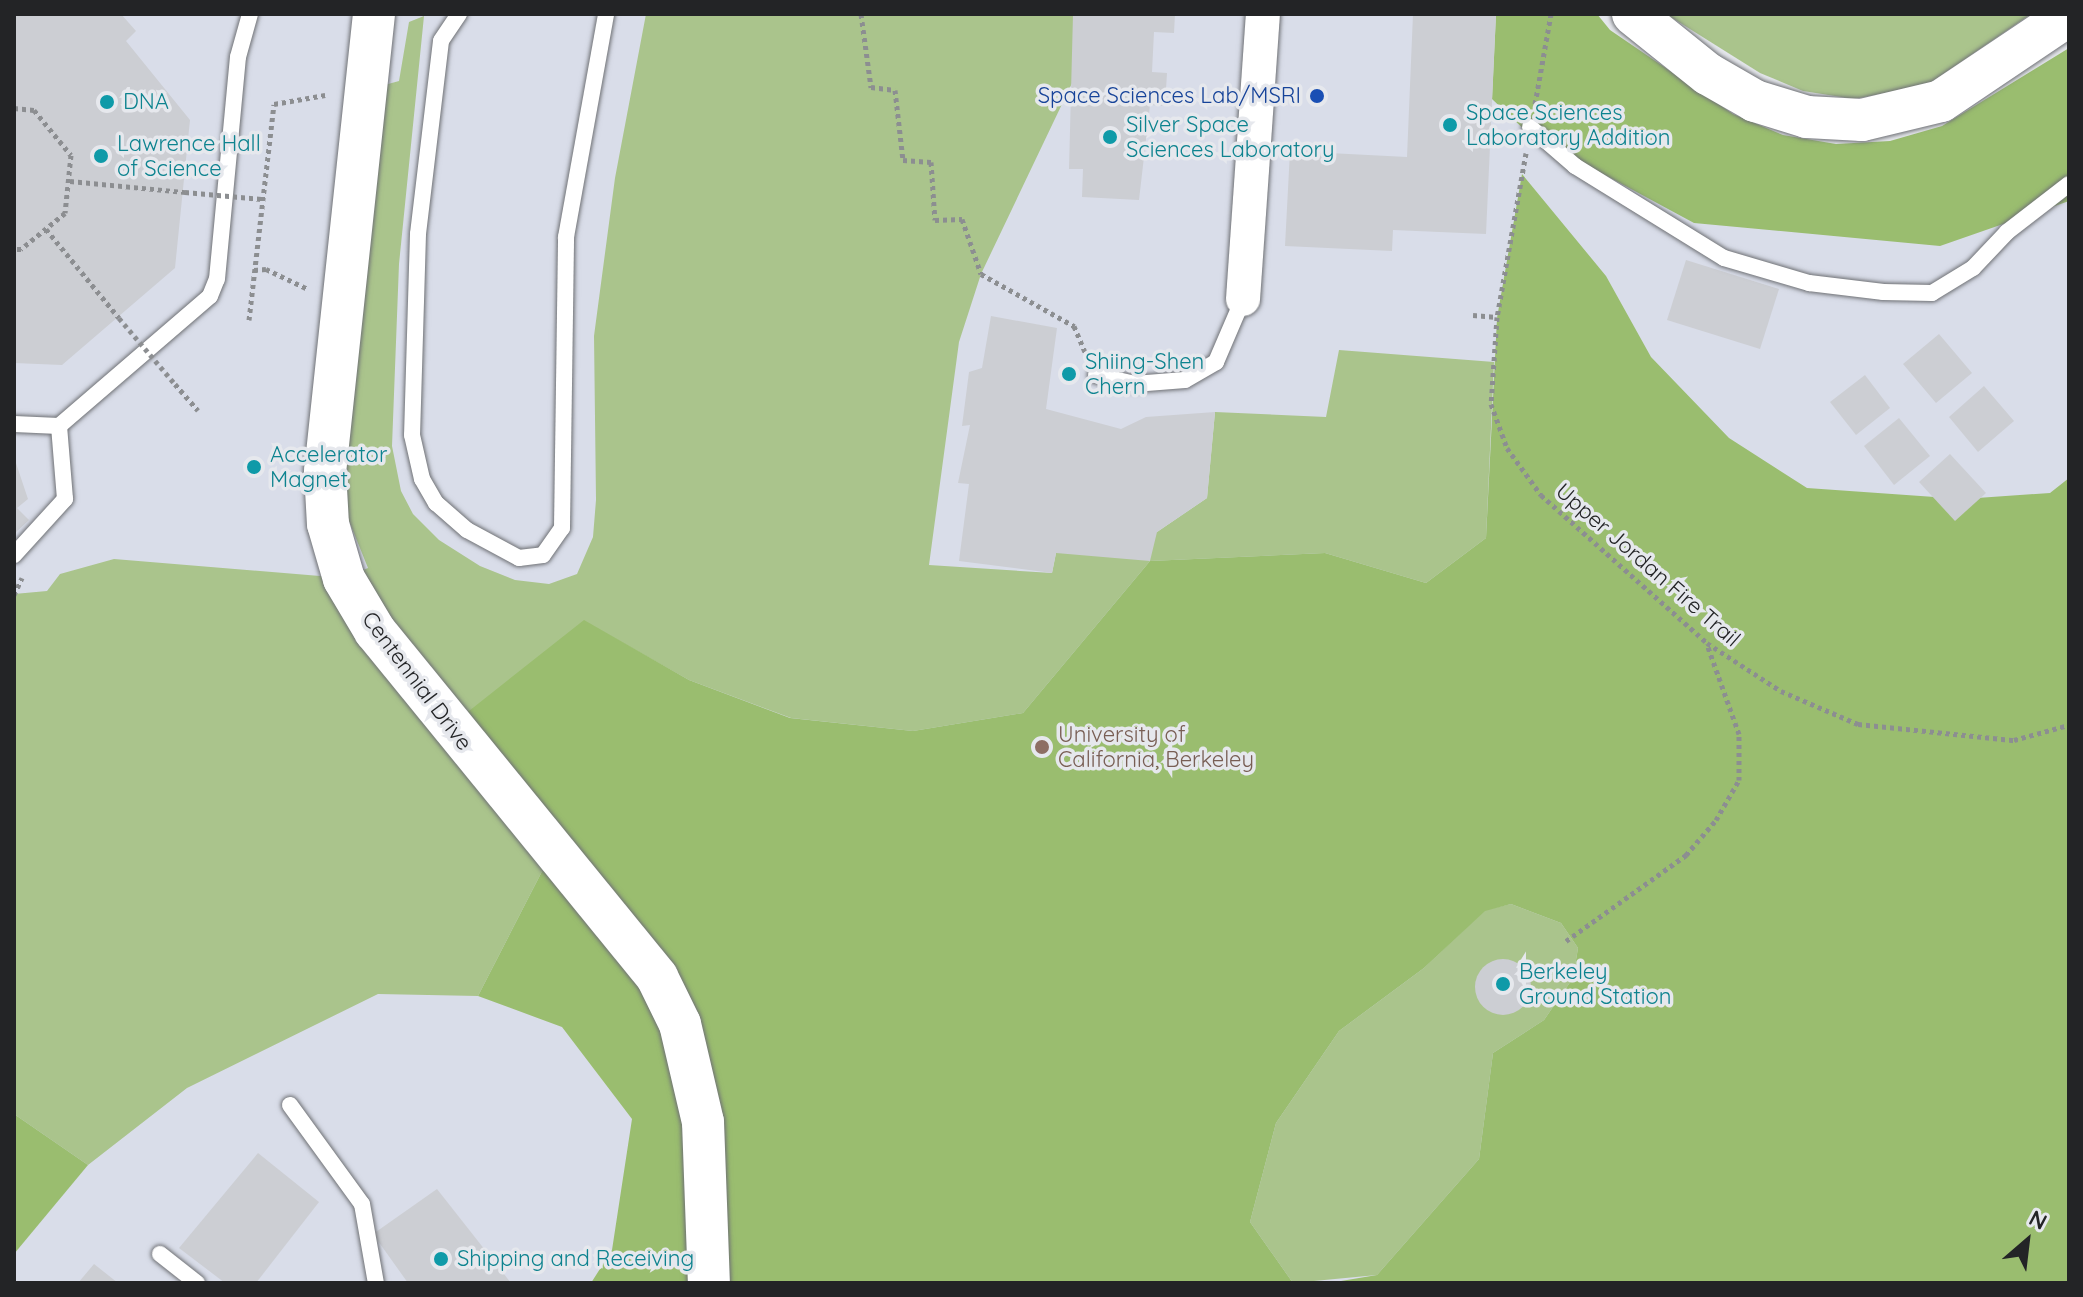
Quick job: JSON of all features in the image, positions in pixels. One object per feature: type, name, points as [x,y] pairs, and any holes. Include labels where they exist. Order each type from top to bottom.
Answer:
[{"type":"street","name":"Centennial Drive","points":[[374,14],[342,291],[325,513],[344,579],[416,685],[657,977],[680,1024],[703,1122],[709,1283]]},
{"type":"street","points":[[1243,299],[1263,14]]},
{"type":"street","points":[[1633,14],[1731,89],[1781,110],[1834,120],[1889,117],[1941,101],[2069,15]]},
{"type":"lane","points":[[14,424],[59,426],[210,296],[217,279],[238,57],[250,14]]},
{"type":"lane","points":[[459,14],[441,41],[418,234],[412,435],[422,479],[436,503],[467,530],[519,558],[543,555],[562,528],[566,237],[606,14]]},
{"type":"lane","points":[[1530,127],[1575,166],[1724,258],[1809,283],[1883,292],[1932,293],[1973,268],[2007,232],[2069,184]]},
{"type":"lane","points":[[1096,375],[1134,384],[1185,380],[1216,362],[1243,299]]},
{"type":"lane","points":[[14,555],[65,499],[59,426]]},
{"type":"lane","points":[[290,1105],[362,1204],[376,1283]]},
{"type":"lane","points":[[160,1254],[197,1283]]},
{"type":"path","points":[[861,14],[871,87],[895,90],[903,160],[931,162],[935,220],[962,219],[981,274],[1074,326],[1096,375]]},
{"type":"path","name":"Upper Jordan Fire Trail","points":[[1551,14],[1497,317],[1491,404],[1507,448],[1541,495],[1707,643],[1781,691],[1858,724],[2014,740],[2069,725]]},
{"type":"path","points":[[249,320],[274,104],[325,95]]},
{"type":"path","points":[[14,108],[34,110],[71,155],[65,213],[21,249],[14,249]]},
{"type":"path","points":[[70,181],[262,199]]},
{"type":"path","points":[[46,228],[198,410]]},
{"type":"path","points":[[254,270],[266,269],[302,288],[342,291]]},
{"type":"path","points":[[1473,315],[1497,317]]},
{"type":"path","points":[[1566,941],[1686,855],[1716,820],[1739,780],[1739,734],[1707,643]]},
{"type":"shaded area","name":"University of California, Berkeley","points":[[14,14],[1580,14],[1731,166],[2069,139],[2069,1283],[14,1283]]},
{"type":"green space","points":[[646,14],[1073,14],[1074,79],[981,274],[959,342],[929,565],[1052,573],[1056,553],[1157,532],[1207,498],[1215,412],[1326,417],[1339,350],[1494,362],[1486,538],[1426,583],[1325,553],[1150,561],[1023,713],[913,731],[791,718],[689,680],[584,621],[553,850],[478,996],[378,994],[187,1088],[88,1165],[14,1114],[14,594],[47,591],[60,574],[114,559],[344,578],[368,568],[347,516],[346,438],[381,86],[399,81],[409,22],[424,16],[399,264],[392,446],[401,491],[413,514],[439,540],[480,566],[515,580],[549,584],[577,574],[593,537],[596,500],[594,336],[615,178]]},
{"type":"green space","points":[[1496,14],[1597,14],[1610,30],[1733,114],[1783,135],[1836,144],[1890,141],[1942,126],[2069,48],[2069,201],[1940,246],[1694,223],[1529,134],[1492,99]]},
{"type":"green space","points":[[1666,14],[2031,14],[1927,85],[1854,99],[1803,91],[1760,73]]},
{"type":"green space","points":[[1522,174],[1606,276],[1651,357],[1729,438],[1807,488],[1963,499],[2050,493],[2069,478],[2069,1283],[1329,1283],[1377,1275],[1479,1159],[1493,1053],[1544,1020],[1573,978],[1578,948],[1561,923],[1511,904],[1485,911],[1424,968],[1339,1031],[1276,1123],[1250,1222],[1293,1283],[591,1283],[612,1250],[632,1119],[562,1027],[478,996],[553,850],[450,726],[584,620],[689,680],[790,718],[913,731],[1023,713],[1150,561],[1325,553],[1426,583],[1486,538],[1497,318]]},
{"type":"green space","points":[[1511,904],[1561,923],[1578,948],[1573,978],[1544,1020],[1493,1053],[1479,1159],[1377,1275],[1293,1283],[1250,1222],[1276,1123],[1339,1031],[1424,968],[1485,910]]},
{"type":"green space","points":[[14,1114],[88,1165],[14,1254]]},
{"type":"building","name":"Lawrence Hall of Science","points":[[14,14],[121,14],[136,31],[126,41],[190,120],[175,268],[62,365],[14,363]]},
{"type":"building","name":"Silver Space Sciences Laboratory","points":[[1073,14],[1175,14],[1174,33],[1154,32],[1152,72],[1167,73],[1165,106],[1150,105],[1139,200],[1082,197],[1083,169],[1069,169]]},
{"type":"building","name":"Space Sciences Laboratory Addition","points":[[1413,14],[1496,14],[1486,234],[1393,230],[1392,251],[1285,246],[1290,151],[1407,157]]},
{"type":"building","points":[[1686,260],[1779,289],[1760,349],[1667,320]]},
{"type":"building","points":[[991,316],[1057,328],[1046,409],[1121,429],[1146,417],[1215,412],[1207,498],[1157,532],[1150,561],[1056,553],[1052,573],[959,561],[969,484],[958,483],[970,425],[962,426],[969,372],[982,368]]},
{"type":"building","points":[[1939,334],[1972,373],[1936,403],[1903,364]]},
{"type":"building","points":[[1865,375],[1890,408],[1856,435],[1830,402]]},
{"type":"building","points":[[1984,386],[2014,421],[1978,452],[1949,417]]},
{"type":"building","points":[[1899,418],[1930,456],[1894,485],[1864,446]]},
{"type":"building","points":[[1950,454],[1986,493],[1955,521],[1919,482]]},
{"type":"building","points":[[14,457],[28,499],[17,508],[29,520],[14,534]]},
{"type":"building","name":"Berkeley Ground Station","points":[[1503,959],[1522,968],[1531,987],[1522,1006],[1503,1015],[1484,1006],[1475,987],[1484,968]]},
{"type":"building","points":[[258,1153],[319,1202],[256,1283],[225,1283],[179,1248]]},
{"type":"building","name":"Shipping and Receiving","points":[[437,1189],[511,1283],[408,1283],[373,1234]]},
{"type":"building","points":[[94,1264],[118,1283],[78,1283]]},
{"type":"place","name":"Space Sciences Lab/MSRI","points":[[1317,96]]},
{"type":"place","name":"DNA","points":[[107,102]]},
{"type":"place","name":"Space Sciences Laboratory Addition","points":[[1450,125]]},
{"type":"place","name":"Silver Space Sciences Laboratory","points":[[1110,137]]},
{"type":"place","name":"Lawrence Hall of Science","points":[[101,156]]},
{"type":"place","name":"Shiing-Shen Chern","points":[[1069,374]]},
{"type":"place","name":"Accelerator Magnet","points":[[254,467]]},
{"type":"place","name":"University of California, Berkeley","points":[[1042,747]]},
{"type":"place","name":"Berkeley Ground Station","points":[[1503,984]]},
{"type":"place","name":"Shipping and Receiving","points":[[441,1259]]}]
